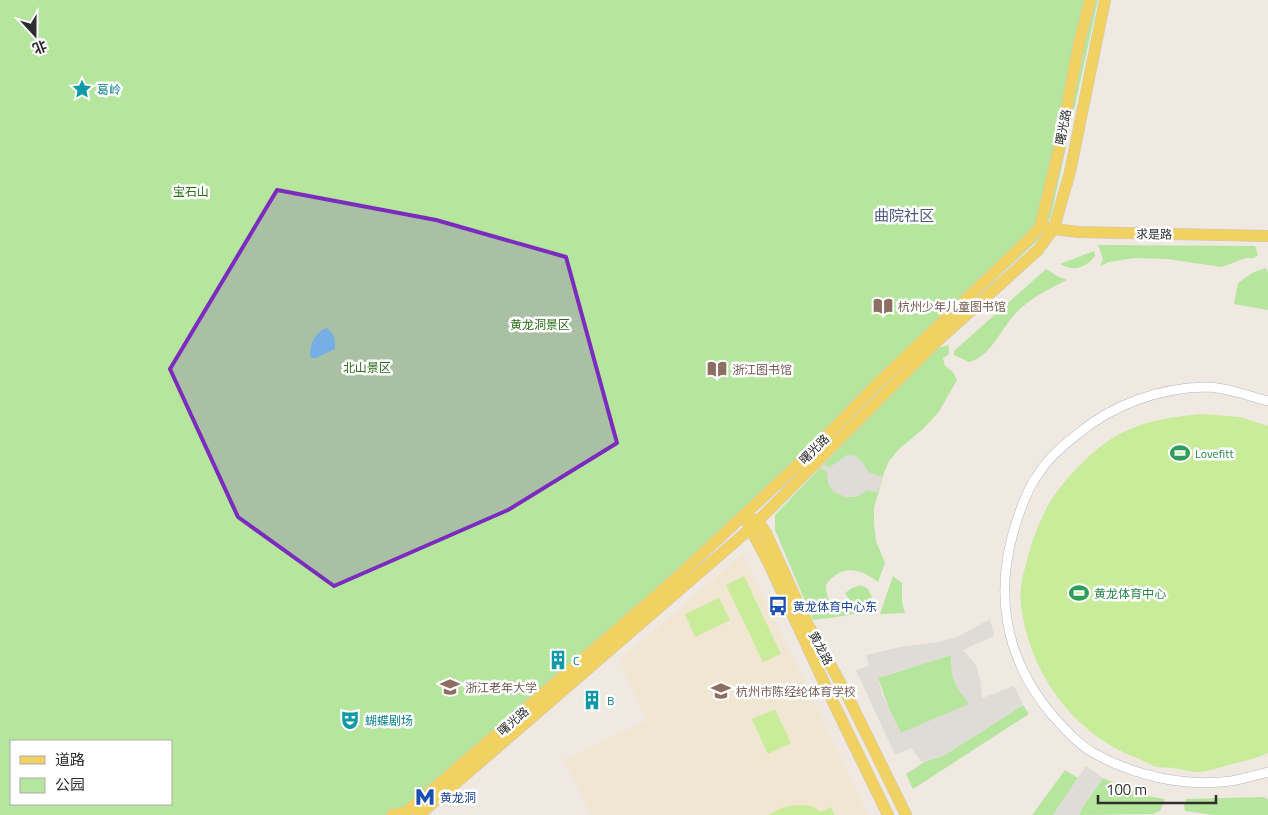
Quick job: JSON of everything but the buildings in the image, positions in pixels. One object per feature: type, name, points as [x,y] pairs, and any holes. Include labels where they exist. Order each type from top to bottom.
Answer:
[{"type":"main road","name":"曙光路","points":[[405,813],[672,582],[805,458],[875,386],[1040,227],[1059,148],[1079,43],[1090,0]]},
{"type":"main road","name":"曙光路","points":[[419,815],[754,525],[933,345],[1038,250],[1054,228],[1070,172],[1105,0]]},
{"type":"main road","name":"求是路","points":[[1040,227],[1078,232],[1268,236]]},
{"type":"main road","points":[[743,516],[754,525]]},
{"type":"main road","name":"黄龙路","points":[[754,525],[766,533],[807,623],[847,696],[906,815]]},
{"type":"main road","name":"黄龙路","points":[[754,525],[888,815]]},
{"type":"main road","points":[[880,800],[880,793],[884,788],[889,788],[895,792]]},
{"type":"main road","points":[[392,815],[405,813]]},
{"type":"street","points":[[1268,401],[1233,391],[1206,387],[1163,391],[1123,405],[1093,422],[1051,456],[1038,473],[1024,499],[1012,533],[1005,565],[1004,594],[1008,630],[1019,663],[1027,679],[1045,706],[1058,721],[1076,740],[1092,752],[1133,770],[1158,778],[1177,781],[1231,781],[1268,772]]},
{"type":"highlighted area","points":[[277,190],[436,220],[566,257],[617,443],[508,510],[334,586],[238,517],[170,369]]},
{"type":"shaded area","points":[[847,455],[856,456],[864,464],[868,472],[883,477],[877,493],[868,490],[856,497],[846,497],[834,492],[828,484],[827,472],[820,468],[823,465],[830,467]]},
{"type":"shaded area","name":"杭州市陈经纶体育学校","points":[[743,554],[868,815],[592,815],[564,760],[646,721],[620,660]]},
{"type":"shaded area","points":[[990,619],[994,636],[963,650],[976,665],[982,698],[1014,686],[1023,705],[943,756],[921,762],[911,748],[895,755],[856,670],[869,666],[866,655],[905,646],[939,642],[959,636]],"holes":[[[951,655],[952,675],[958,689],[969,704],[901,733],[882,694],[878,678]]]},
{"type":"shaded area","points":[[1086,766],[1103,778],[1079,815],[1053,815]]},
{"type":"green space","name":"北山景区","points":[[0,0],[1098,0],[1051,216],[1043,234],[921,349],[833,438],[712,552],[411,815],[0,815]]},
{"type":"green space","points":[[1098,245],[1255,246],[1258,255],[1254,258],[1246,258],[1222,267],[1167,259],[1134,258],[1109,262],[1100,266],[1103,259]]},
{"type":"green space","points":[[1094,251],[1095,256],[1079,268],[1070,268],[1060,264]]},
{"type":"green space","points":[[1266,268],[1268,272],[1268,310],[1234,304],[1238,283],[1252,273]]},
{"type":"green space","points":[[1046,269],[1067,280],[1039,295],[1020,309],[989,349],[977,359],[969,362],[954,355],[954,351]]},
{"type":"green space","points":[[949,345],[949,354],[943,358],[945,366],[953,372],[957,380],[938,413],[922,430],[899,449],[889,461],[884,473],[874,508],[876,541],[885,563],[878,582],[861,572],[849,570],[837,574],[830,580],[826,588],[833,610],[849,599],[845,593],[861,585],[868,589],[872,597],[870,604],[867,608],[856,613],[813,620],[775,530],[775,515],[933,349]]},
{"type":"green space","points":[[1202,414],[1240,417],[1268,426],[1268,753],[1213,770],[1192,772],[1159,767],[1139,759],[1114,747],[1074,717],[1044,677],[1034,654],[1026,630],[1021,605],[1021,594],[1032,541],[1039,523],[1058,490],[1087,458],[1108,441],[1128,430],[1159,420]]},
{"type":"green space","points":[[744,576],[781,654],[763,662],[726,585]]},
{"type":"green space","points":[[893,576],[902,583],[902,603],[905,613],[880,614]]},
{"type":"green space","points":[[719,598],[730,620],[695,637],[685,614]]},
{"type":"green space","points":[[951,655],[955,681],[960,692],[970,704],[901,733],[891,714],[878,678]]},
{"type":"green space","points":[[1023,705],[1029,714],[913,789],[906,774],[926,761],[943,756]]},
{"type":"green space","points":[[775,709],[791,743],[768,754],[752,719]]},
{"type":"green space","points":[[1065,770],[1078,778],[1053,815],[1032,815]]},
{"type":"green space","points":[[1103,778],[1147,796],[1165,799],[1160,811],[1153,814],[1079,815]]},
{"type":"green space","points":[[1264,797],[1268,800],[1268,815],[1215,815],[1185,811],[1184,805],[1186,799]]},
{"type":"green space","points":[[811,806],[821,812],[831,807],[835,815],[768,815],[784,807]]},
{"type":"water","points":[[327,328],[334,337],[335,349],[316,358],[311,358],[310,353],[313,340]]},
{"type":"place","name":"葛岭","points":[[82,89]]},
{"type":"place","name":"杭州少年儿童图书馆","points":[[883,306]]},
{"type":"place","name":"浙江图书馆","points":[[717,369]]},
{"type":"place","name":"Lovefitt","points":[[1180,453]]},
{"type":"place","name":"黄龙体育中心","points":[[1079,593]]},
{"type":"place","name":"黄龙体育中心东","points":[[778,606]]},
{"type":"place","name":"C","points":[[558,660]]},
{"type":"place","name":"浙江老年大学","points":[[450,687]]},
{"type":"place","name":"杭州市陈经纶体育学校","points":[[721,691]]},
{"type":"place","name":"B","points":[[592,700]]},
{"type":"place","name":"蝴蝶剧场","points":[[350,720]]},
{"type":"place","name":"黄龙洞","points":[[425,797]]},
{"type":"district","name":"曲院社区","points":[[904,215]]},
{"type":"park label","name":"宝石山","points":[[191,191]]},
{"type":"park label","name":"黄龙洞景区","points":[[540,324]]}]
